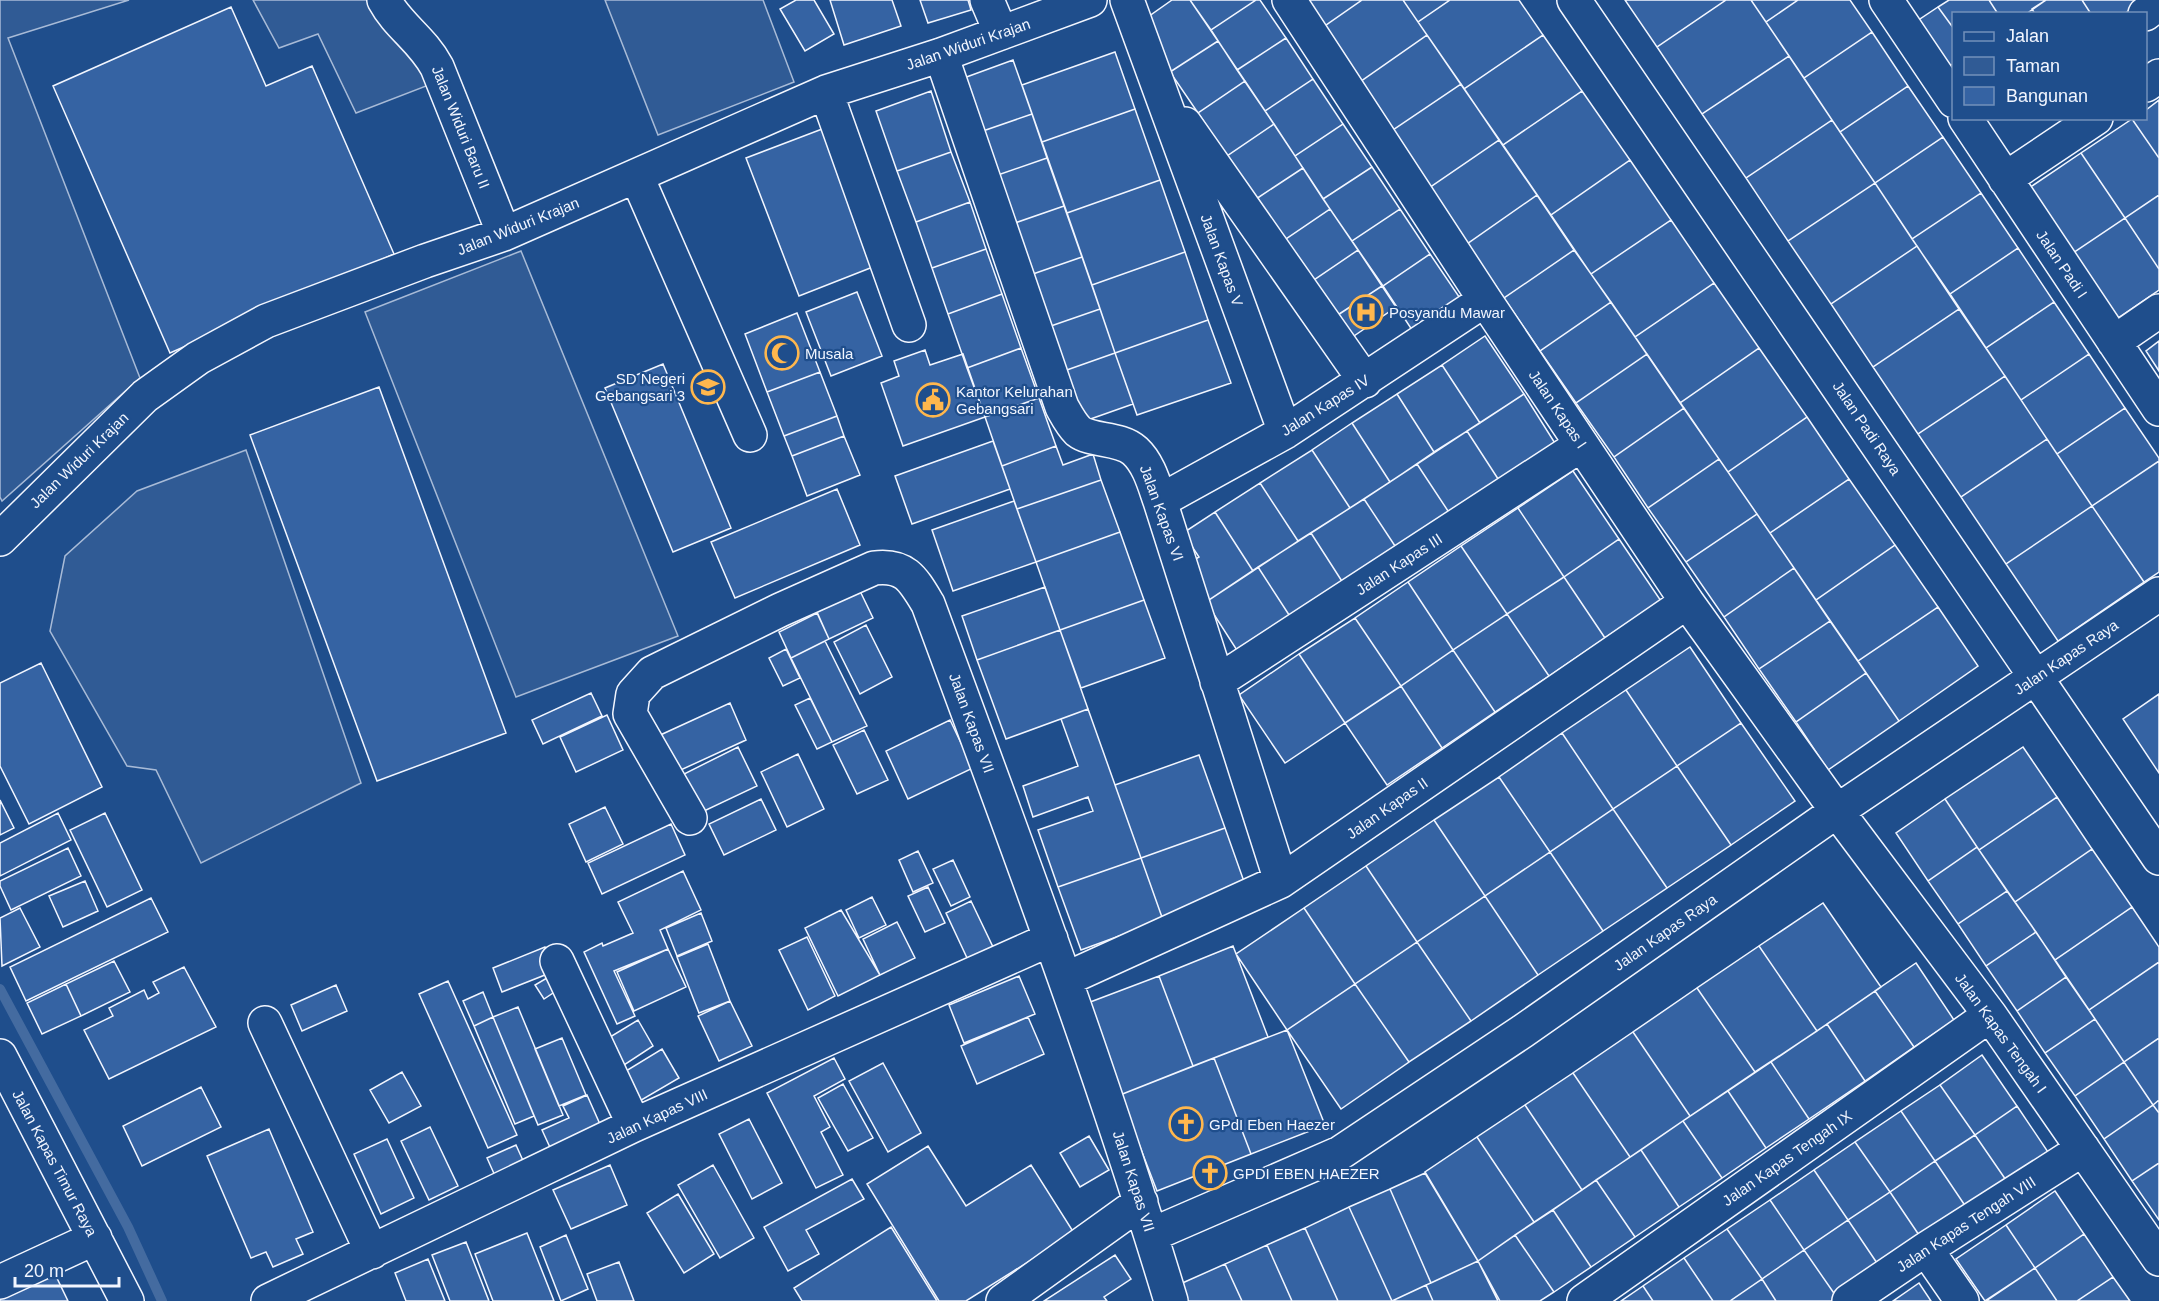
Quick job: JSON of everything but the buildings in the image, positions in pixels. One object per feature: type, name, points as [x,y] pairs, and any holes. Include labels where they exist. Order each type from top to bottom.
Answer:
[{"type":"street","name":"Jalan Widuri Baru II","points":[[384,0],[396,19],[421,41],[437,67],[504,234]]},
{"type":"street","points":[[987,0],[1001,33]]},
{"type":"street","name":"Jalan Widuri Krajan","points":[[0,539],[145,396],[198,358],[266,321],[504,234],[826,92],[940,55],[1090,0]]},
{"type":"street","name":"Jalan Kapas V","points":[[1127,0],[1285,432]]},
{"type":"street","name":"Jalan Kapas I","points":[[1289,0],[1581,445],[1688,602],[1837,811]]},
{"type":"street","name":"Jalan Padi Raya","points":[[1574,0],[2159,858]]},
{"type":"street","points":[[1886,0],[1952,99]]},
{"type":"street","name":"Jalan Kapas VI","points":[[940,55],[1062,408],[1071,424],[1080,432],[1119,443],[1134,450],[1146,464],[1160,501],[1281,881]]},
{"type":"street","name":"Jalan Kapas V","points":[[1160,89],[1365,381]]},
{"type":"street","points":[[826,92],[909,325]]},
{"type":"street","points":[[2005,179],[2093,120]]},
{"type":"street","name":"Jalan Padi I","points":[[1975,122],[2005,179],[2159,409]]},
{"type":"street","points":[[637,177],[750,435]]},
{"type":"street","name":"Jalan Kapas IV","points":[[1160,501],[1285,432],[1485,300]]},
{"type":"street","points":[[2114,342],[2159,311]]},
{"type":"street","name":"Jalan Kapas III","points":[[1217,682],[1581,445]]},
{"type":"street","name":"Jalan Kapas VII","points":[[690,818],[630,714],[633,694],[652,673],[853,577],[874,568],[888,566],[907,574],[928,604],[1066,979],[1172,1301]]},
{"type":"street","name":"Jalan Kapas Raya","points":[[1152,1235],[1340,1153],[1523,1031],[1837,811],[2159,594]]},
{"type":"street","name":"Jalan Kapas II","points":[[1066,979],[1281,881],[1688,602]]},
{"type":"street","name":"Jalan Kapas Tengah I","points":[[1837,811],[1990,1015],[2159,1259]]},
{"type":"street","name":"Jalan Kapas VIII","points":[[268,1301],[634,1125],[1051,939]]},
{"type":"street","points":[[557,961],[634,1125]]},
{"type":"street","name":"Jalan Kapas Tengah IX","points":[[1584,1301],[1990,1015]]},
{"type":"street","points":[[265,1023],[372,1252]]},
{"type":"street","name":"Jalan Kapas Timur Raya","points":[[0,1056],[128,1301]]},
{"type":"street","name":"Jalan Kapas Tengah VIII","points":[[1848,1301],[2084,1149]]},
{"type":"street","points":[[1003,1301],[1141,1202]]},
{"type":"street","points":[[0,1282],[95,1238]]},
{"type":"street","points":[[1926,1249],[1962,1301]]},
{"type":"green space","points":[[0,0],[129,0],[8,38],[140,378],[2,501],[0,497]]},
{"type":"green space","points":[[253,0],[373,0],[434,83],[356,113],[318,34],[279,48]]},
{"type":"green space","points":[[605,0],[763,0],[794,82],[658,135]]},
{"type":"green space","points":[[521,251],[678,636],[516,697],[365,312]]},
{"type":"green space","points":[[246,450],[361,783],[201,863],[156,770],[127,766],[50,631],[65,556],[137,491]]},
{"type":"waterway","points":[[0,989],[128,1227],[162,1301]]},
{"type":"place","name":"Posyandu Mawar","points":[[1366,312]]},
{"type":"place","name":"Musala","points":[[782,353]]},
{"type":"place","name":"SD Negeri Gebangsari 3","points":[[708,387]]},
{"type":"place","name":"Kantor Kelurahan Gebangsari","points":[[933,400]]},
{"type":"place","name":"GPdI Eben Haezer","points":[[1186,1124]]},
{"type":"place","name":"GPDI EBEN HAEZER","points":[[1210,1173]]}]
